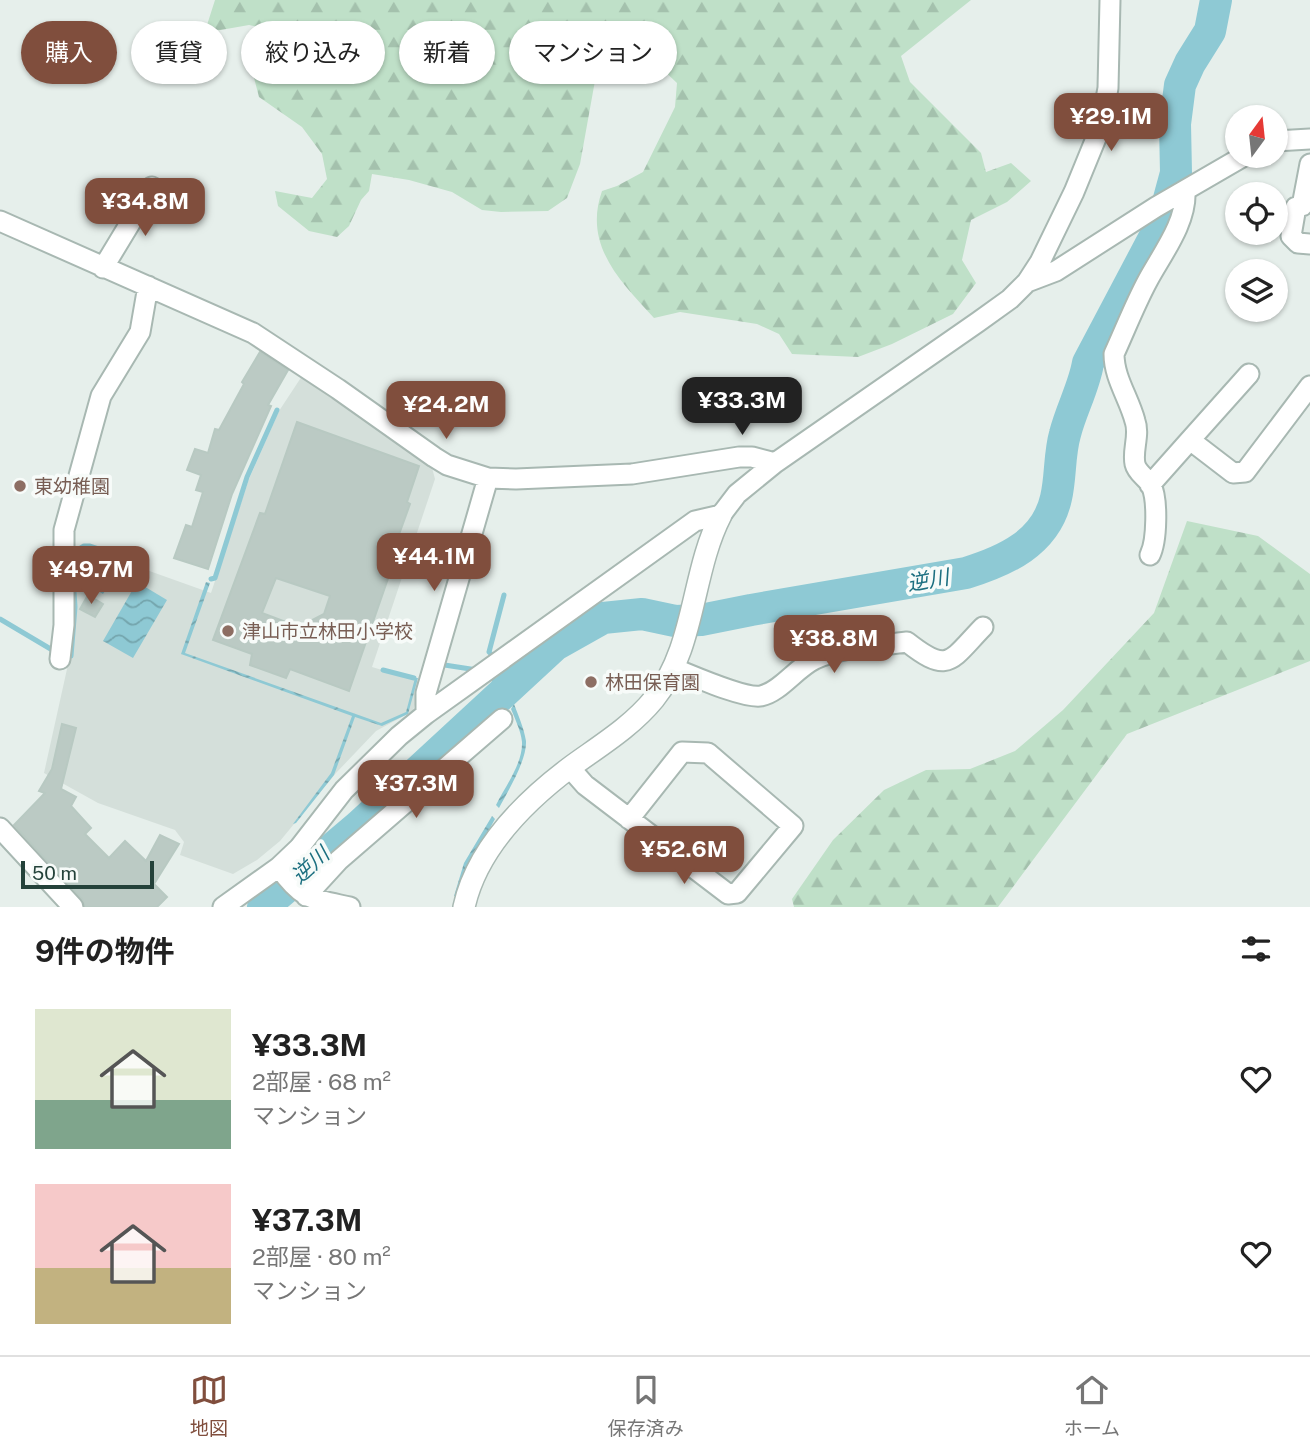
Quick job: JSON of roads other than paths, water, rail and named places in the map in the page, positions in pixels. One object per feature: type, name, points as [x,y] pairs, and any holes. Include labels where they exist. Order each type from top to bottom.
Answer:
[{"type":"street","points":[[464,907],[478,870],[492,844],[512,818],[570,768],[637,719],[656,697],[673,668],[682,645],[707,549],[721,515],[737,495],[775,463],[1010,299],[1027,282],[1040,262],[1074,192],[1101,126],[1108,88],[1110,0]]},
{"type":"street","points":[[1288,140],[1310,139]]},
{"type":"street","points":[[1310,164],[1302,206],[1296,207],[1291,236],[1298,243],[1310,244]]},
{"type":"street","points":[[1027,282],[1056,271],[1156,207],[1225,167]]},
{"type":"street","points":[[103,268],[152,187]]},
{"type":"street","points":[[1150,555],[1154,547],[1155,503],[1150,485],[1134,462],[1136,421],[1114,366],[1114,354],[1176,227],[1186,199],[1182,192]]},
{"type":"street","points":[[0,221],[253,333],[434,457],[447,465],[488,478],[516,480],[632,474],[739,457],[752,457],[775,463]]},
{"type":"street","points":[[60,659],[64,625],[64,530],[101,396],[140,332],[148,286]]},
{"type":"street","points":[[1150,485],[1249,374]]},
{"type":"street","points":[[1190,440],[1233,473],[1245,472],[1310,386]]},
{"type":"street","points":[[426,714],[426,694],[488,478]]},
{"type":"street","points":[[292,883],[299,848],[344,790],[369,763],[426,714],[695,521],[721,515]]},
{"type":"street","points":[[673,668],[747,695],[761,696],[775,690],[799,668],[818,658],[842,652],[906,642],[926,657],[940,662],[951,660],[983,627]]},
{"type":"street","points":[[223,907],[292,883],[339,860],[502,719]]},
{"type":"street","points":[[570,768],[584,785],[728,894],[737,893],[793,826],[708,753],[682,752],[629,819]]},
{"type":"street","points":[[1,830],[73,907]]},
{"type":"street","points":[[292,883],[350,907]]},
{"type":"water","points":[[103,563],[118,571],[103,594],[89,585]]},
{"type":"water","points":[[137,582],[167,600],[133,658],[103,641]]},
{"type":"water","points":[[206,582],[210,583],[185,653],[381,723],[406,712],[415,678],[418,678],[408,714],[382,726],[355,717],[334,775],[296,823],[293,824],[331,773],[352,716],[181,654]]},
{"type":"water","points":[[514,704],[524,731],[525,749],[516,775],[499,808],[496,805],[517,766],[522,750],[520,734],[511,709]]},
{"type":"water","points":[[492,816],[495,819],[469,867],[459,897],[454,896],[464,863]]},
{"type":"waterway","name":"逆川","points":[[263,907],[359,826],[555,645],[603,618],[642,614],[675,621],[701,620],[966,573],[1009,556],[1033,538],[1051,514],[1059,482],[1063,442],[1088,363],[1163,221],[1176,173],[1175,124],[1180,85],[1210,31],[1216,0]]},
{"type":"waterway","points":[[211,579],[215,578],[247,477],[277,410]]},
{"type":"waterway","points":[[72,557],[71,554],[84,546],[90,546],[144,564]]},
{"type":"waterway","points":[[71,656],[75,607],[73,577]]},
{"type":"waterway","points":[[494,657],[489,652],[504,595]]},
{"type":"waterway","points":[[0,619],[54,651]]},
{"type":"waterway","points":[[438,664],[477,670]]},
{"type":"waterway","points":[[383,670],[414,678]]},
{"type":"waterway","points":[[492,678],[508,697]]},
{"type":"place","name":"東幼稚園","points":[[20,486]]},
{"type":"place","name":"津山市立林田小学校","points":[[228,631]]},
{"type":"place","name":"林田保育園","points":[[591,682]]}]
